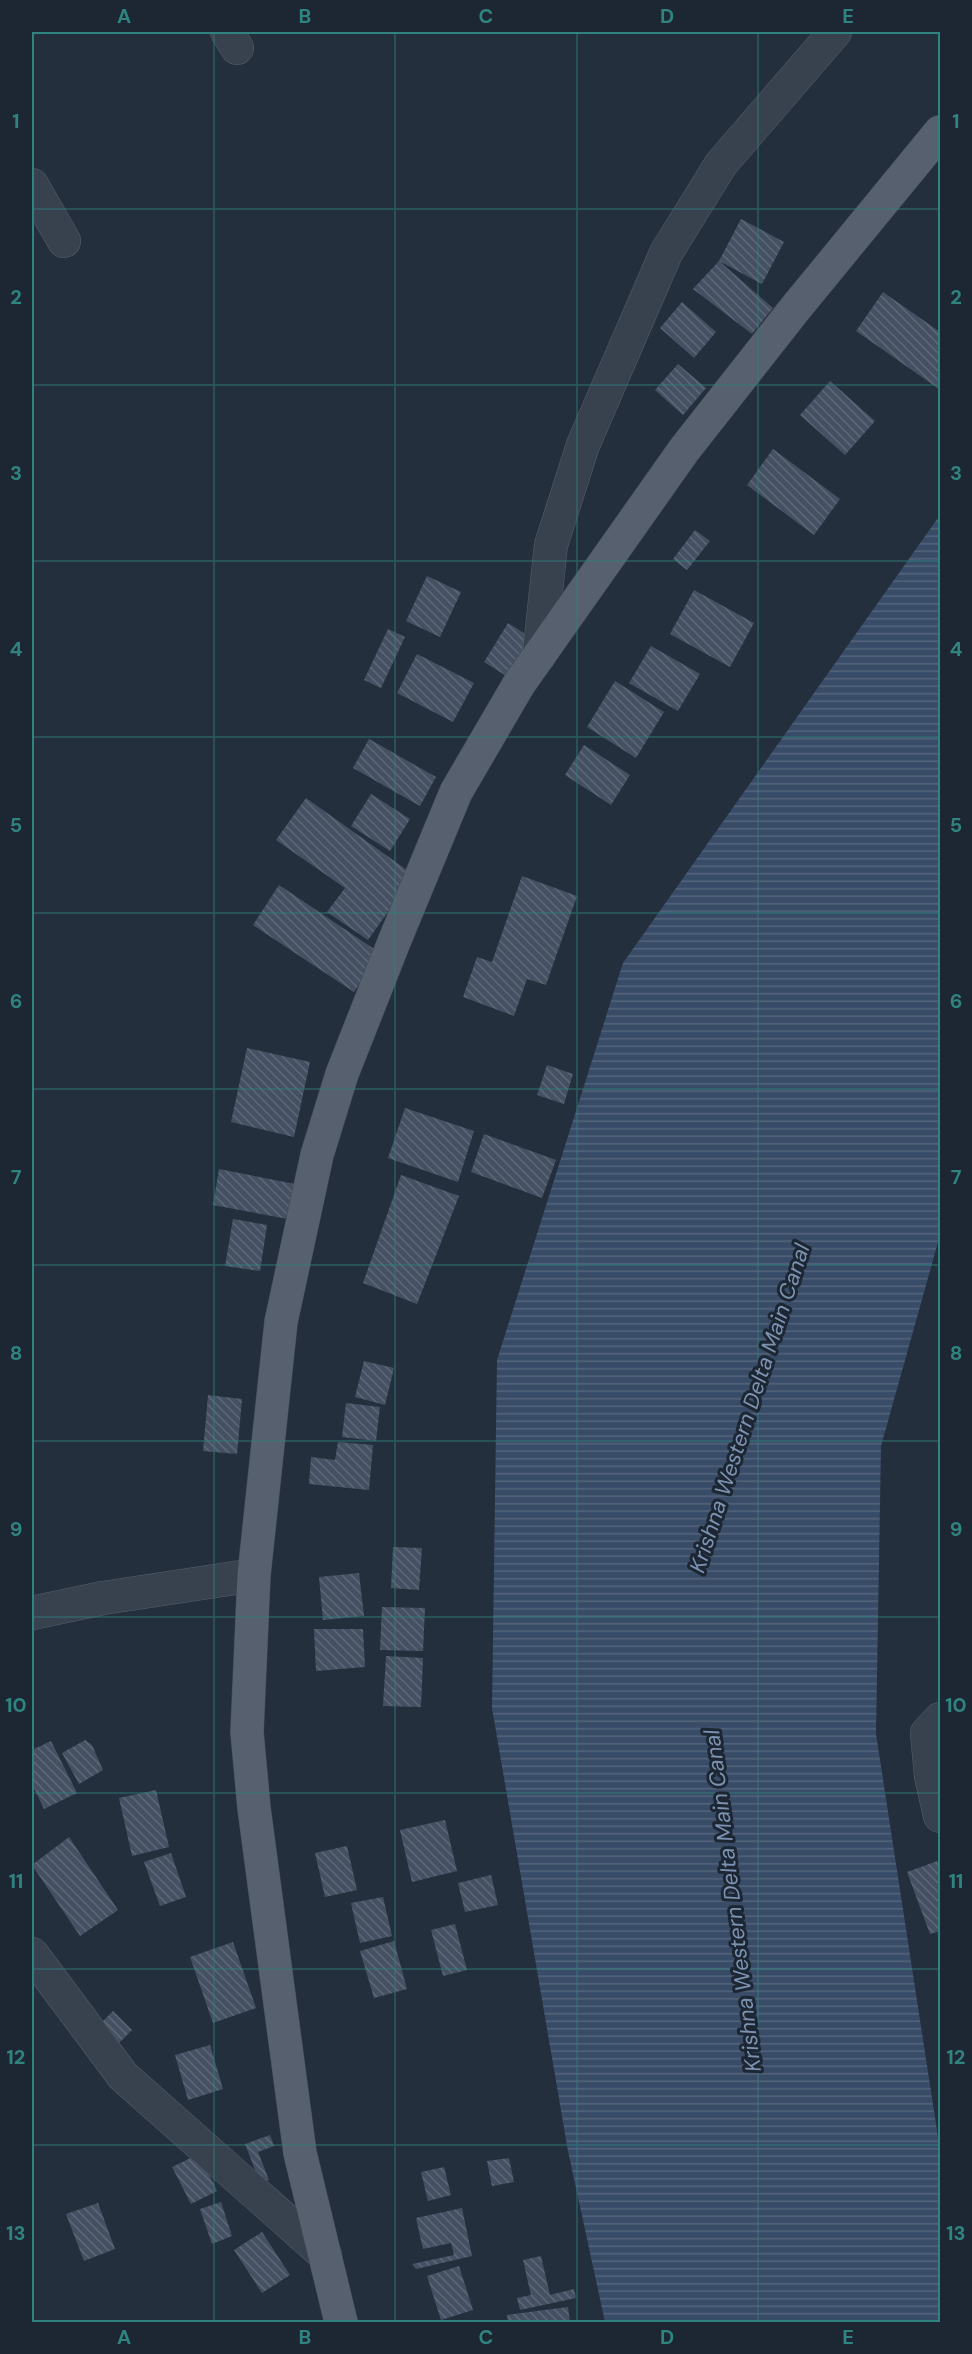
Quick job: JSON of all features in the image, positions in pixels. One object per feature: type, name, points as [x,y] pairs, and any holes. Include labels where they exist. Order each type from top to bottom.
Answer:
[{"type":"main road","points":[[341,2322],[300,2152],[254,1809],[247,1732],[254,1575],[281,1322],[320,1145],[347,1063],[456,792],[519,684],[684,450],[794,310],[940,132]]},
{"type":"street","points":[[539,656],[551,545],[583,445],[666,253],[721,164],[836,32]]},
{"type":"street","points":[[32,185],[64,241]]},
{"type":"street","points":[[32,1613],[103,1598],[254,1575]]},
{"type":"street","points":[[940,1719],[927,1733],[931,1776],[940,1816]]},
{"type":"street","points":[[32,1954],[123,2076],[325,2255]]},
{"type":"water","name":"Krishna Western Delta Main Canal","points":[[940,515],[940,1235],[881,1446],[876,1734],[940,2150],[940,2322],[605,2322],[568,2151],[492,1708],[497,1360],[623,963]]},
{"type":"building","points":[[741,219],[784,242],[762,284],[719,261]]},
{"type":"building","points":[[719,261],[773,308],[752,334],[693,289]]},
{"type":"building","points":[[883,292],[940,332],[939,389],[856,331]]},
{"type":"building","points":[[682,302],[716,332],[694,358],[660,328]]},
{"type":"building","points":[[678,364],[706,388],[683,415],[655,390]]},
{"type":"building","points":[[830,381],[875,421],[845,455],[800,415]]},
{"type":"building","points":[[773,449],[840,499],[814,535],[747,485]]},
{"type":"building","points":[[695,530],[710,541],[687,570],[673,559]]},
{"type":"building","points":[[427,576],[461,592],[440,637],[406,621]]},
{"type":"building","points":[[694,590],[754,623],[730,667],[670,634]]},
{"type":"building","points":[[508,623],[532,638],[508,677],[484,662]]},
{"type":"building","points":[[388,629],[405,637],[381,688],[364,680]]},
{"type":"building","points":[[651,646],[700,674],[678,711],[629,683]]},
{"type":"building","points":[[417,654],[474,683],[453,722],[397,693]]},
{"type":"building","points":[[615,681],[664,712],[636,758],[587,727]]},
{"type":"building","points":[[369,739],[436,777],[420,806],[353,768]]},
{"type":"building","points":[[584,745],[630,775],[611,805],[565,775]]},
{"type":"building","points":[[371,794],[410,819],[390,851],[351,826]]},
{"type":"building","points":[[306,798],[414,875],[368,940],[327,912],[345,888],[276,840]]},
{"type":"building","points":[[522,876],[577,896],[546,985],[527,979],[514,1016],[463,997],[477,957],[492,962]]},
{"type":"building","points":[[279,885],[380,953],[354,992],[253,925]]},
{"type":"building","points":[[247,1048],[310,1062],[294,1137],[231,1122]]},
{"type":"building","points":[[547,1065],[573,1074],[564,1104],[537,1095]]},
{"type":"building","points":[[405,1108],[474,1131],[458,1182],[388,1158]]},
{"type":"building","points":[[484,1134],[556,1160],[542,1198],[471,1172]]},
{"type":"building","points":[[219,1169],[295,1184],[288,1219],[213,1205]]},
{"type":"building","points":[[401,1175],[459,1196],[417,1304],[363,1283]]},
{"type":"building","points":[[233,1219],[267,1225],[260,1271],[225,1266]]},
{"type":"building","points":[[364,1361],[394,1368],[385,1405],[355,1397]]},
{"type":"building","points":[[208,1395],[242,1399],[237,1454],[203,1451]]},
{"type":"building","points":[[346,1403],[380,1407],[376,1441],[342,1437]]},
{"type":"building","points":[[338,1442],[373,1445],[369,1490],[309,1484],[311,1457],[335,1460]]},
{"type":"building","points":[[393,1547],[422,1548],[419,1590],[391,1588]]},
{"type":"building","points":[[359,1573],[364,1616],[323,1620],[319,1577]]},
{"type":"building","points":[[382,1607],[425,1608],[423,1651],[380,1650]]},
{"type":"building","points":[[314,1629],[363,1629],[365,1667],[316,1671]]},
{"type":"building","points":[[386,1656],[423,1658],[421,1707],[383,1706]]},
{"type":"building","points":[[85,1740],[92,1745],[103,1770],[79,1784],[62,1753]]},
{"type":"building","points":[[51,1741],[77,1793],[44,1809],[32,1784],[32,1750]]},
{"type":"building","points":[[156,1790],[169,1847],[132,1856],[119,1798]]},
{"type":"building","points":[[445,1820],[457,1871],[412,1882],[400,1830]]},
{"type":"building","points":[[69,1837],[118,1910],[80,1936],[32,1865]]},
{"type":"building","points":[[347,1846],[357,1890],[325,1897],[315,1853]]},
{"type":"building","points":[[171,1853],[186,1897],[160,1906],[144,1862]]},
{"type":"building","points":[[940,1860],[940,1931],[930,1934],[907,1872]]},
{"type":"building","points":[[491,1875],[498,1905],[465,1912],[458,1883]]},
{"type":"building","points":[[383,1897],[392,1936],[360,1943],[351,1903]]},
{"type":"building","points":[[455,1924],[467,1970],[443,1976],[431,1930]]},
{"type":"building","points":[[394,1941],[407,1989],[374,1998],[360,1951]]},
{"type":"building","points":[[233,1942],[256,2008],[213,2023],[190,1957]]},
{"type":"building","points":[[113,2011],[132,2030],[117,2045],[98,2026]]},
{"type":"building","points":[[210,2045],[223,2089],[188,2100],[175,2055]]},
{"type":"building","points":[[270,2135],[274,2146],[258,2152],[269,2180],[260,2183],[245,2144]]},
{"type":"building","points":[[199,2154],[217,2191],[191,2204],[172,2167]]},
{"type":"building","points":[[509,2158],[514,2182],[492,2186],[487,2161]]},
{"type":"building","points":[[444,2167],[451,2195],[428,2201],[421,2172]]},
{"type":"building","points":[[221,2202],[232,2236],[212,2244],[200,2209]]},
{"type":"building","points":[[98,2203],[115,2249],[84,2261],[66,2214]]},
{"type":"building","points":[[462,2208],[472,2256],[416,2269],[412,2264],[454,2255],[451,2243],[423,2249],[416,2218]]},
{"type":"building","points":[[262,2232],[290,2275],[262,2293],[234,2250]]},
{"type":"building","points":[[541,2256],[550,2295],[574,2289],[576,2298],[520,2310],[517,2298],[531,2295],[523,2260]]},
{"type":"building","points":[[459,2266],[473,2310],[441,2320],[427,2276]]},
{"type":"building","points":[[568,2307],[570,2322],[508,2322],[507,2315]]}]
